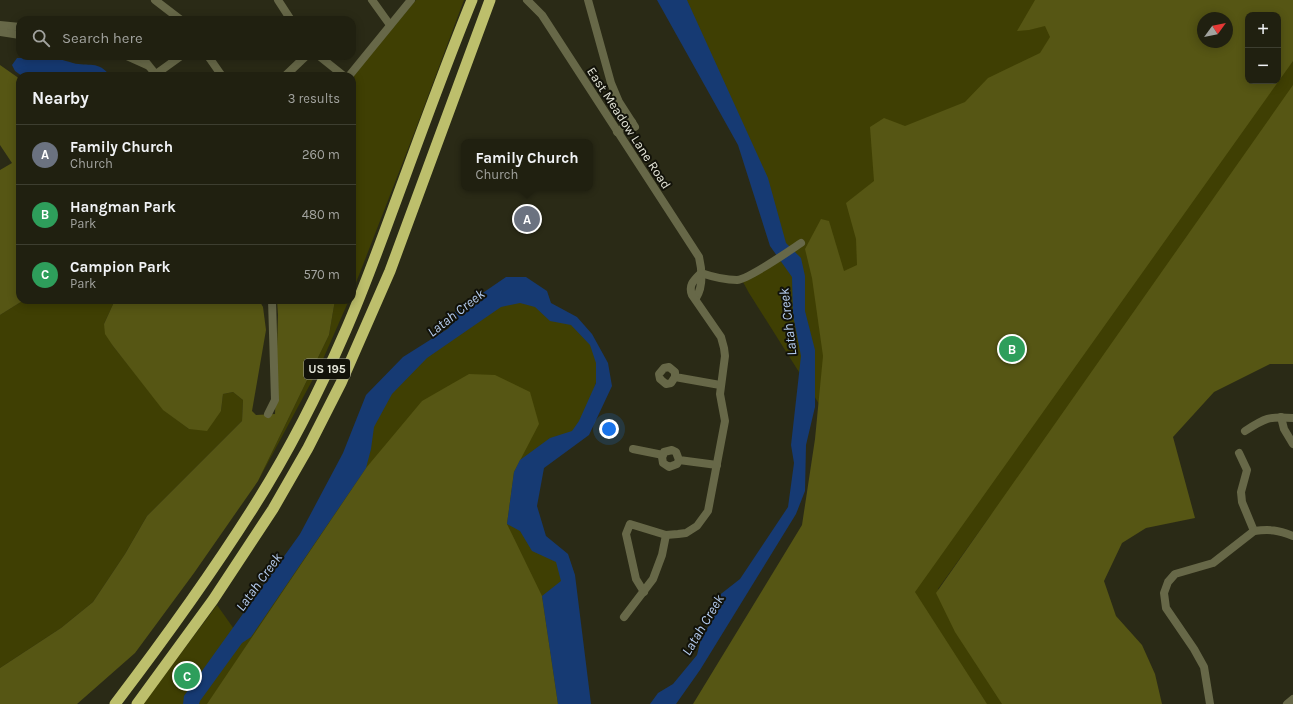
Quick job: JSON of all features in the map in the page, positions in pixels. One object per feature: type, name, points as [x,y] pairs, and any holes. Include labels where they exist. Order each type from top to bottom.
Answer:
[{"type":"highway","name":"US 195","points":[[115,704],[163,641],[254,507],[302,421],[345,332],[368,276],[442,76],[472,0]]},
{"type":"highway","name":"US 195","points":[[138,704],[213,600],[273,509],[308,448],[341,383],[390,271],[490,0]]},
{"type":"street","points":[[155,0],[176,16]]},
{"type":"street","points":[[278,0],[289,16]]},
{"type":"street","points":[[372,0],[390,25]]},
{"type":"street","points":[[352,72],[411,0]]},
{"type":"street","name":"East Meadow Lane Road","points":[[527,0],[542,15],[699,257],[701,273]]},
{"type":"street","points":[[588,0],[611,83],[619,102],[632,122],[616,129]]},
{"type":"street","points":[[0,25],[16,27]]},
{"type":"street","points":[[0,32],[16,34]]},
{"type":"street","points":[[135,60],[148,66]]},
{"type":"street","points":[[144,60],[153,72]]},
{"type":"street","points":[[160,72],[176,60]]},
{"type":"street","points":[[211,60],[219,72]]},
{"type":"street","points":[[289,72],[302,60]]},
{"type":"street","points":[[324,60],[339,72]]},
{"type":"street","points":[[644,592],[636,579],[626,534],[630,524],[666,536],[686,533],[703,520],[708,511],[725,421],[720,394],[725,356],[723,342],[696,298],[691,293],[691,284],[701,273],[720,278],[739,280],[759,270],[801,243]]},
{"type":"street","points":[[268,414],[275,400],[272,304]]},
{"type":"street","points":[[675,377],[720,385]]},
{"type":"street","points":[[1245,431],[1270,417],[1293,418]]},
{"type":"street","points":[[1281,417],[1284,429],[1293,444]]},
{"type":"street","points":[[633,449],[662,456]]},
{"type":"street","points":[[672,450],[676,452],[679,460],[677,464],[669,467],[663,463],[662,456],[666,451],[672,450]]},
{"type":"street","points":[[1239,453],[1247,470],[1241,492],[1242,502],[1254,531]]},
{"type":"street","points":[[679,460],[717,465]]},
{"type":"street","points":[[1210,704],[1204,667],[1194,649],[1166,608],[1164,593],[1168,582],[1175,574],[1213,563],[1254,531],[1281,531],[1293,536]]},
{"type":"street","points":[[624,617],[653,579],[662,555],[666,536]]},
{"type":"street","points":[[1287,704],[1293,700]]},
{"type":"shaded area","points":[[416,0],[464,0],[356,283],[356,72]]},
{"type":"shaded area","points":[[670,0],[1293,0],[1293,313],[991,515],[938,589],[1015,704],[699,704],[917,559],[743,282],[785,258],[761,184]]},
{"type":"shaded area","points":[[1035,0],[1293,0],[1293,61],[1281,78],[1281,12],[1245,12],[1245,84],[1277,84],[915,592],[987,704],[693,704],[802,525],[815,439],[823,356],[812,278],[805,249],[821,219],[829,221],[844,271],[857,265],[856,239],[846,203],[874,181],[870,127],[884,118],[905,126],[965,102],[988,78],[1040,53],[1050,37],[1045,26],[1017,31]]},
{"type":"shaded area","points":[[0,65],[16,76],[16,304],[18,304],[0,315],[0,170],[12,163],[0,145]]},
{"type":"shaded area","points":[[1293,85],[1293,364],[1270,364],[1214,392],[1173,437],[1195,518],[1146,528],[1122,543],[1104,581],[1116,616],[1142,645],[1155,674],[1162,704],[1002,704],[955,632],[936,593]]},
{"type":"shaded area","points":[[520,293],[575,321],[591,339],[602,363],[580,434],[551,449],[521,507],[561,557],[575,704],[143,704],[217,605],[239,636],[309,537],[365,424],[410,364]]},
{"type":"shaded area","points":[[18,304],[113,304],[104,324],[113,346],[164,410],[189,429],[221,411],[223,394],[233,392],[243,400],[242,421],[147,516],[125,554],[93,602],[61,628],[0,668],[0,315]]},
{"type":"shaded area","points":[[113,304],[261,304],[266,330],[252,411],[256,415],[275,414],[277,304],[334,304],[329,335],[258,481],[194,573],[135,653],[77,704],[0,704],[0,668],[61,628],[93,602],[125,554],[147,516],[242,421],[243,400],[233,392],[223,394],[221,411],[207,431],[189,429],[163,410],[113,346],[105,334],[104,324]]},
{"type":"shaded area","points":[[334,304],[347,304],[320,366],[258,481],[329,335]]},
{"type":"shaded area","points":[[469,374],[495,375],[530,392],[539,424],[514,472],[507,524],[542,596],[558,704],[207,704],[366,468],[422,401]]},
{"type":"water","points":[[657,0],[687,0],[768,178],[786,243],[801,258],[805,276],[805,311],[815,350],[815,407],[806,445],[805,491],[796,514],[700,670],[676,704],[650,704],[658,693],[673,684],[697,655],[701,639],[714,617],[717,597],[740,579],[788,507],[794,463],[791,445],[801,356],[793,315],[792,277],[770,246],[738,145]]},
{"type":"water","points":[[16,59],[64,60],[78,64],[97,66],[107,72],[16,72],[12,65]]},
{"type":"water","name":"Latah Creek","points":[[506,277],[526,277],[547,291],[551,303],[577,317],[592,334],[608,363],[612,386],[589,435],[544,468],[537,506],[546,536],[568,554],[575,575],[591,704],[558,704],[542,596],[561,581],[556,562],[532,551],[520,531],[507,524],[514,472],[520,460],[550,438],[572,431],[579,421],[596,383],[596,363],[590,345],[571,325],[550,321],[535,307],[520,303],[501,307],[427,358],[392,394],[374,427],[371,449],[366,468],[251,637],[242,643],[199,704],[183,704],[184,696],[300,534],[343,453],[366,395],[403,357],[449,328],[455,312]]},
{"type":"place","name":"Family Church","points":[[527,219]]},
{"type":"place","name":"Hangman Park","points":[[1012,349]]},
{"type":"place","name":"Campion Park","points":[[187,676]]}]
